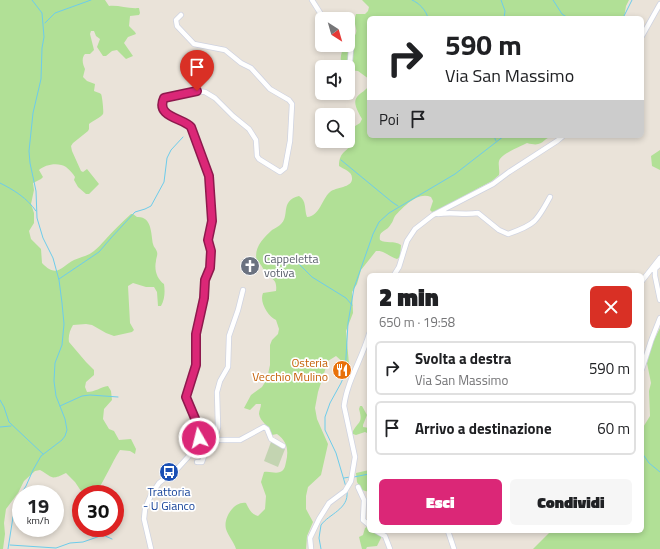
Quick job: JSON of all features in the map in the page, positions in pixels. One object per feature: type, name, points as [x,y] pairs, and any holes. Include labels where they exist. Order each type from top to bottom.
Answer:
[{"type":"street","points":[[312,0],[320,12]]},
{"type":"street","points":[[644,32],[660,4]]},
{"type":"street","points":[[181,15],[176,20],[177,26],[194,44],[225,50],[241,63],[251,68],[270,89],[289,100],[292,104],[290,142],[285,168],[280,172],[259,159],[257,156],[256,140],[249,129],[214,98],[204,92],[197,91],[164,98],[163,102],[164,108],[168,114],[178,121],[187,123],[191,127],[209,176],[210,188],[212,221],[208,240],[211,251],[210,268],[205,280],[204,298],[196,334],[196,365],[186,397],[206,441],[212,439],[240,440],[264,427],[267,429],[271,439],[283,446]]},
{"type":"street","points":[[395,273],[399,267],[407,241],[415,230],[433,215],[493,184],[561,138]]},
{"type":"street","points":[[433,215],[449,212],[466,215],[478,213],[499,230],[508,234],[518,231],[536,221],[550,197]]},
{"type":"street","points":[[644,279],[660,258]]},
{"type":"street","points":[[660,264],[655,269],[660,300]]},
{"type":"street","points":[[197,462],[202,462],[204,459],[208,444],[217,431],[217,392],[220,381],[228,367],[229,336],[243,290]]},
{"type":"street","points":[[644,363],[660,318]]},
{"type":"street","points":[[311,549],[310,538],[319,519],[329,504],[345,491],[351,482],[355,457],[344,406],[345,398],[367,341]]},
{"type":"street","points":[[151,549],[144,519],[145,510],[151,495],[159,483],[178,468],[194,449],[199,438],[199,428]]},
{"type":"street","points":[[358,487],[364,500],[363,520],[367,523]]},
{"type":"street","points":[[380,533],[385,536],[390,549]]},
{"type":"street","points":[[449,533],[454,549]]},
{"type":"green space","points":[[0,0],[105,0],[109,6],[139,8],[140,13],[139,15],[130,16],[129,26],[136,34],[128,37],[124,43],[133,56],[126,59],[117,50],[103,56],[97,47],[100,39],[96,36],[94,31],[91,31],[90,34],[94,50],[90,54],[85,54],[83,57],[85,69],[83,77],[87,81],[95,84],[94,91],[101,94],[103,114],[89,124],[88,131],[71,146],[81,171],[83,172],[87,169],[99,184],[89,194],[86,194],[78,187],[74,180],[75,177],[63,165],[48,165],[39,170],[43,177],[33,183],[34,190],[31,204],[34,213],[34,223],[29,231],[31,239],[41,249],[42,263],[47,268],[56,271],[74,260],[94,251],[131,214],[146,219],[150,226],[153,244],[157,251],[155,264],[156,271],[158,277],[164,284],[165,292],[161,306],[158,306],[157,292],[154,287],[146,287],[133,283],[128,286],[130,323],[134,330],[132,332],[114,336],[92,325],[86,324],[73,325],[69,335],[69,342],[94,370],[94,375],[86,382],[85,387],[87,392],[108,386],[111,391],[112,400],[104,409],[103,419],[109,429],[114,431],[119,440],[131,439],[136,449],[135,454],[130,451],[120,450],[101,485],[77,485],[66,473],[57,477],[52,477],[40,470],[35,471],[24,481],[22,485],[12,485],[12,501],[6,509],[4,523],[5,534],[3,549],[0,549]]},
{"type":"green space","points":[[362,0],[629,0],[626,6],[624,16],[367,16],[367,78],[358,71],[355,71],[355,60],[341,60],[341,54],[342,52],[355,52],[356,14],[365,14],[369,7]]},
{"type":"green space","points":[[367,88],[367,138],[548,138],[540,144],[527,143],[507,153],[499,161],[499,175],[492,181],[436,211],[432,212],[430,210],[433,201],[431,197],[421,196],[416,198],[402,208],[395,216],[389,227],[380,234],[380,240],[401,245],[400,257],[397,259],[382,252],[376,251],[361,270],[357,284],[352,292],[353,313],[346,331],[349,364],[345,364],[336,356],[328,361],[318,392],[315,408],[317,419],[328,444],[321,475],[308,487],[306,496],[306,509],[313,522],[307,536],[306,549],[236,549],[226,529],[226,520],[230,511],[237,505],[246,503],[252,513],[258,516],[265,509],[266,496],[261,482],[264,472],[276,473],[282,471],[287,458],[285,443],[277,434],[272,435],[260,417],[259,413],[261,404],[256,404],[250,410],[244,408],[251,395],[262,387],[267,379],[270,365],[270,345],[272,340],[278,334],[279,329],[276,320],[267,312],[262,300],[263,293],[276,291],[276,283],[266,274],[257,261],[256,252],[265,237],[283,221],[287,205],[293,198],[299,196],[302,198],[307,217],[311,216],[318,211],[324,199],[330,192],[347,186],[352,181],[351,174],[339,166],[339,161],[342,154],[349,148],[355,148],[355,126],[360,123],[362,119],[356,108],[355,102],[359,95]]},
{"type":"green space","points":[[660,150],[660,170],[652,166],[651,156]]},
{"type":"green space","points":[[660,328],[660,549],[533,549],[549,533],[644,533],[644,426],[650,416],[649,391],[651,383],[647,363],[652,344]]},
{"type":"green space","points":[[360,406],[362,406],[367,415],[363,427],[367,428],[367,433],[365,432],[356,435],[353,434],[353,431],[359,423]]},
{"type":"green space","points":[[274,441],[285,449],[278,467],[264,461],[271,442]]},
{"type":"green space","points":[[367,470],[367,491],[362,490],[357,482],[356,473]]},
{"type":"green space","points":[[367,527],[367,533],[384,533],[381,534],[381,538],[377,546],[362,549],[359,537],[363,535],[365,528]]},
{"type":"waterway","points":[[8,549],[17,500],[41,456],[62,440],[67,430],[65,419],[56,396],[54,381],[55,363],[62,345],[64,324],[59,280],[53,258],[43,238],[37,218],[36,191],[29,151],[33,113],[41,79],[42,48],[44,37],[42,13],[32,0]]},
{"type":"waterway","points":[[45,23],[55,13],[91,0]]},
{"type":"waterway","points":[[412,0],[422,7],[427,16]]},
{"type":"waterway","points":[[501,0],[505,11],[504,16]]},
{"type":"waterway","points":[[553,0],[565,16]]},
{"type":"waterway","points":[[624,16],[632,0]]},
{"type":"waterway","points":[[59,279],[99,252],[135,212],[151,206],[164,182],[167,158],[171,150],[183,137]]},
{"type":"waterway","points":[[346,487],[336,453],[325,430],[325,417],[330,403],[345,374],[348,323],[354,288],[373,234],[379,222],[389,213],[455,174],[501,138]]},
{"type":"waterway","points":[[341,160],[398,206]]},
{"type":"waterway","points":[[0,183],[20,195],[29,202],[36,211]]},
{"type":"waterway","points":[[299,264],[312,277],[346,298],[352,305]]},
{"type":"waterway","points":[[60,406],[82,396],[90,395],[118,397]]},
{"type":"waterway","points":[[0,400],[9,422],[43,454]]},
{"type":"waterway","points":[[0,427],[11,426]]},
{"type":"waterway","points":[[644,456],[649,463],[660,472]]},
{"type":"waterway","points":[[354,477],[367,474]]},
{"type":"waterway","points":[[344,478],[350,477]]},
{"type":"waterway","points":[[321,549],[319,538],[321,525],[342,507],[347,498],[347,492]]},
{"type":"waterway","points":[[10,545],[56,548],[70,543],[83,542],[103,535],[112,539]]},
{"type":"place","name":"Cappeletta votiva","points":[[250,266]]},
{"type":"place","name":"Osteria Vecchio Mulino","points":[[342,370]]},
{"type":"place","name":"Trattoria - U Gianco","points":[[169,472]]},
{"type":"route","points":[[197,91],[169,96],[164,98],[163,102],[164,108],[172,118],[187,123],[191,127],[209,176],[212,221],[208,240],[211,251],[211,259],[210,268],[205,280],[204,298],[196,334],[196,365],[186,392],[186,397],[199,428],[199,438]]}]
